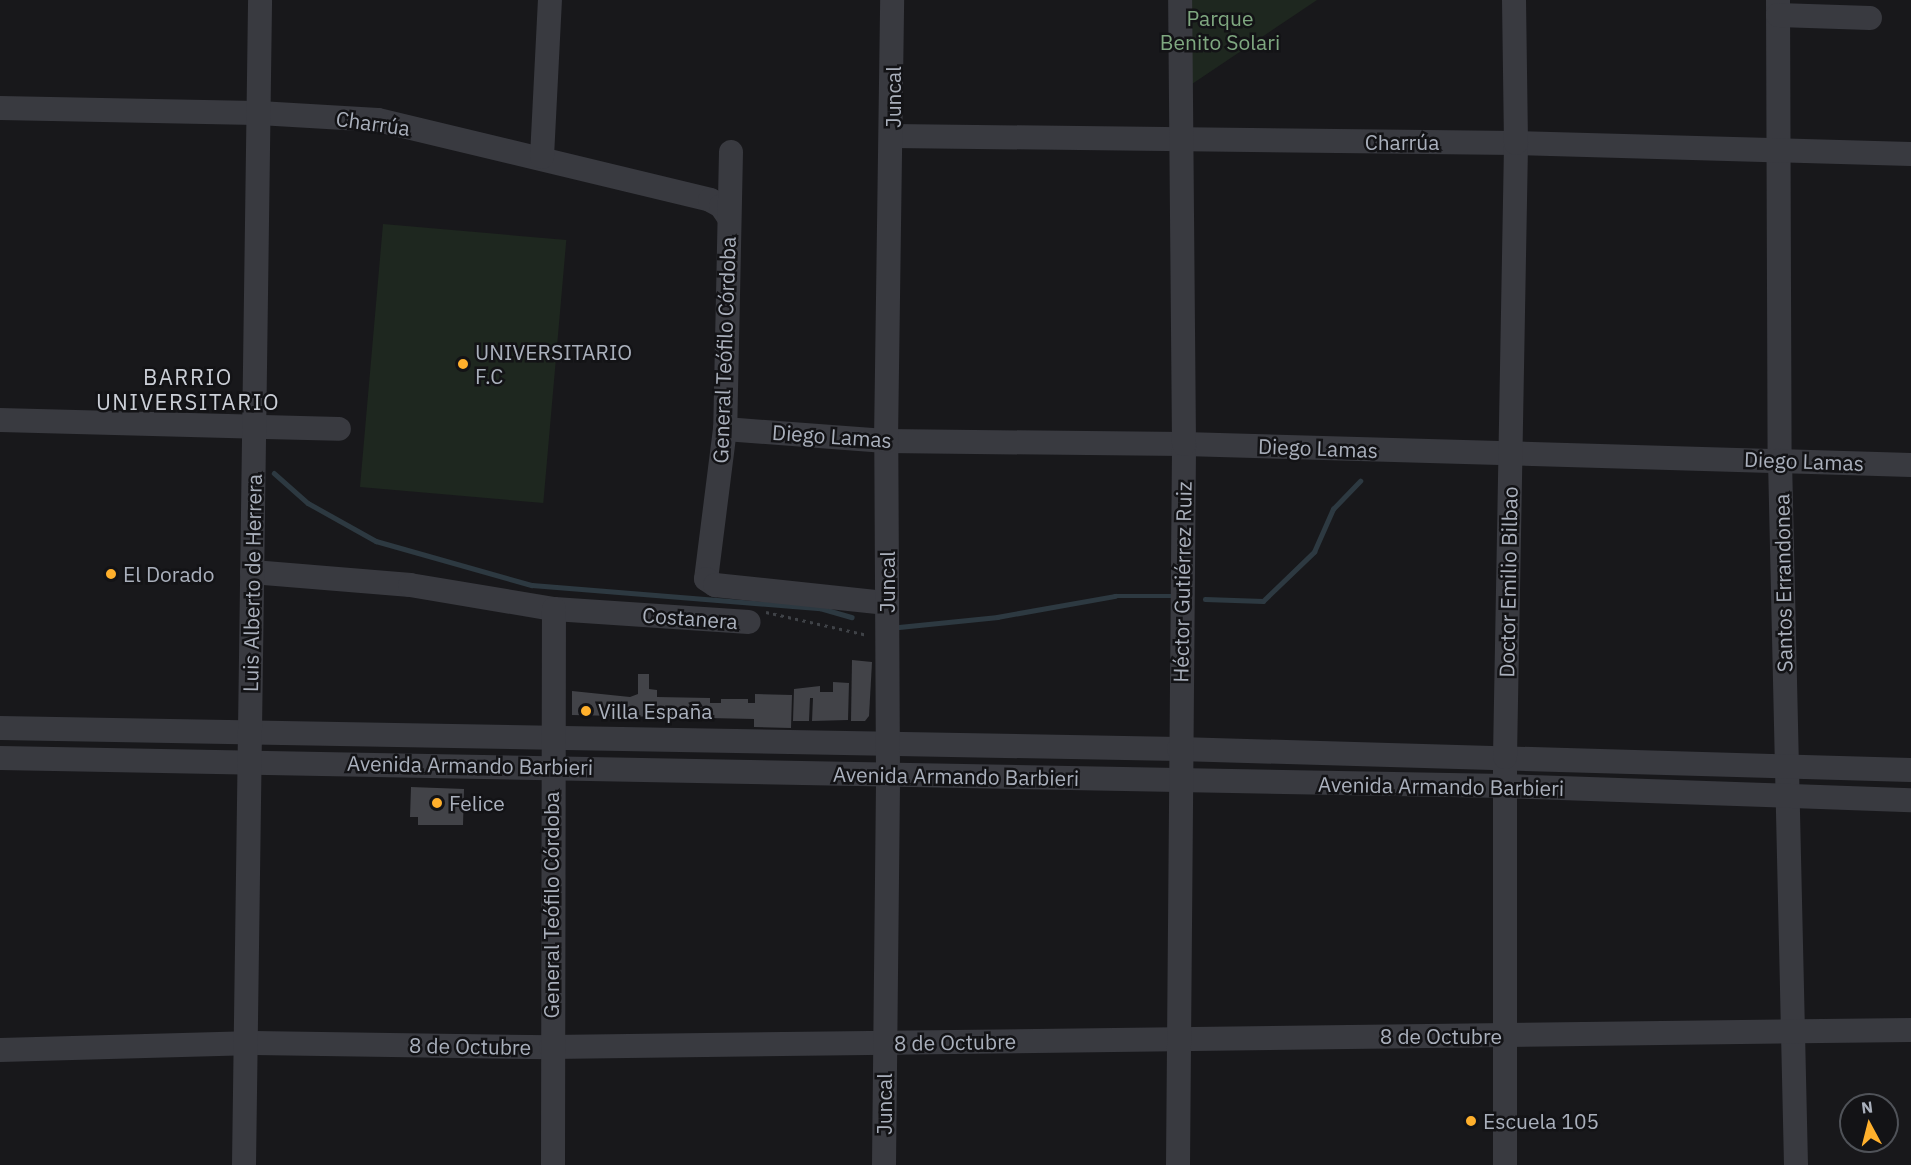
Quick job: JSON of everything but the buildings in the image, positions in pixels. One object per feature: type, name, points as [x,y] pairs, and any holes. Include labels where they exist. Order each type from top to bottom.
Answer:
[{"type":"street","name":"Luis Alberto de Herrera","points":[[244,1165],[260,0]]},
{"type":"street","points":[[542,157],[550,0]]},
{"type":"street","name":"Juncal","points":[[884,1165],[888,775],[886,441],[893,136],[892,0]]},
{"type":"street","name":"Héctor Gutiérrez Ruiz","points":[[1178,1165],[1179,749],[1184,444],[1180,0]]},
{"type":"street","name":"Doctor Emilio Bilbao","points":[[1505,1165],[1504,786],[1516,142],[1514,0]]},
{"type":"street","points":[[1778,8],[1870,18]]},
{"type":"street","name":"Santos Errandonea","points":[[1778,8],[1780,460],[1795,1032],[1796,1165]]},
{"type":"street","name":"Charrúa","points":[[0,108],[259,113],[378,120],[542,157],[710,200],[721,206],[729,218]]},
{"type":"street","name":"Charrúa","points":[[893,136],[1516,142],[1911,154]]},
{"type":"street","name":"General Teófilo Córdoba","points":[[731,152],[725,429],[706,579],[714,585],[887,603]]},
{"type":"street","points":[[0,420],[339,429]]},
{"type":"street","name":"Diego Lamas","points":[[725,429],[886,441],[1184,444],[1911,465]]},
{"type":"street","name":"Costanera","points":[[252,573],[410,585],[554,609],[749,622]]},
{"type":"street","name":"General Teófilo Córdoba","points":[[553,1165],[551,738],[554,609]]},
{"type":"street","name":"Avenida Armando Barbieri","points":[[0,728],[1179,749],[1787,764],[1911,770]]},
{"type":"street","name":"Avenida Armando Barbieri","points":[[0,758],[250,760],[1179,782],[1504,786],[1911,800]]},
{"type":"street","name":"8 de Octubre","points":[[0,1050],[246,1043],[551,1047],[884,1044],[1178,1037],[1505,1036],[1911,1030]]},
{"type":"path","name":"Costanera","points":[[749,622],[757,611],[860,632],[887,643]]},
{"type":"green space","name":"Parque Benito Solari","points":[[1189,0],[1317,0],[1189,86]]},
{"type":"green space","name":"UNIVERSITARIO F.C","points":[[383,224],[566,240],[543,503],[360,487]]},
{"type":"waterway","points":[[274,473],[308,503],[376,541],[532,585],[820,608],[852,617]]},
{"type":"waterway","points":[[1205,599],[1263,601],[1314,552],[1333,509],[1360,481]]},
{"type":"waterway","points":[[899,627],[997,617],[1115,596],[1174,596]]},
{"type":"place","name":"UNIVERSITARIO F.C","points":[[463,364]]},
{"type":"place","name":"El Dorado","points":[[111,574]]},
{"type":"place","name":"Villa España","points":[[586,711]]},
{"type":"place","name":"Felice","points":[[437,803]]},
{"type":"place","name":"Escuela 105","points":[[1471,1121]]},
{"type":"district","name":"BARRIO UNIVERSITARIO","points":[[188,388]]}]
